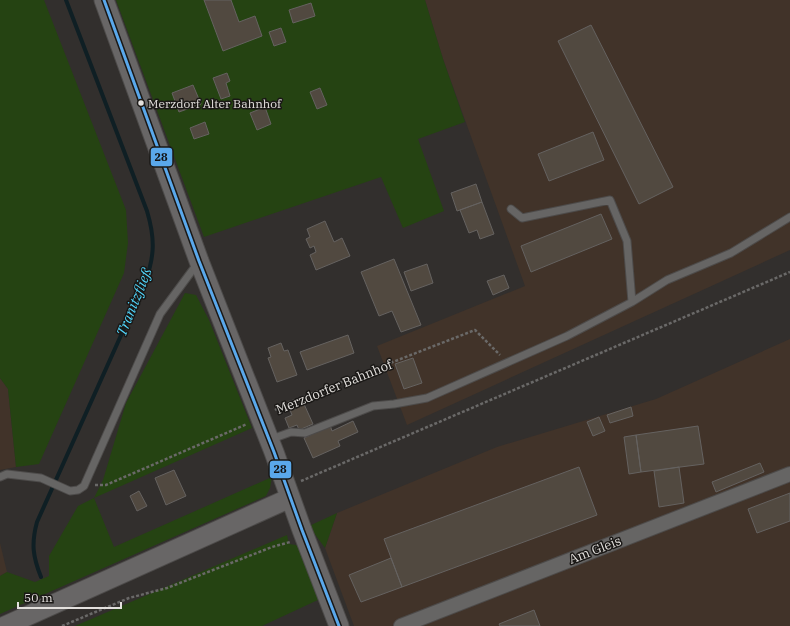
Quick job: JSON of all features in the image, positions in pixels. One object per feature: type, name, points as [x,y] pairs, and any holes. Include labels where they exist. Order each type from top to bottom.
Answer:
[{"type":"street","points":[[104,0],[199,261],[269,440],[339,626]]},
{"type":"street","name":"Am Gleis","points":[[401,626],[790,474]]},
{"type":"street","points":[[5,626],[288,493]]},
{"type":"lane","points":[[511,209],[522,218],[610,200],[627,241],[632,302]]},
{"type":"lane","points":[[269,440],[291,432],[305,433],[373,406],[427,398],[567,336],[632,302],[667,280],[731,253],[790,217]]},
{"type":"lane","points":[[0,477],[6,474],[41,478],[70,491],[78,490],[84,486],[160,314],[199,261]]},
{"type":"path","points":[[288,493],[790,272]]},
{"type":"path","name":"Merzdorfer Bahnhof","points":[[84,486],[106,485],[260,419],[285,404],[475,330],[508,362]]},
{"type":"path","points":[[62,626],[129,598],[167,588],[272,547],[290,542],[292,538]]},
{"type":"shaded area","points":[[425,0],[790,0],[790,250],[407,425],[377,346],[525,286],[443,59]]},
{"type":"shaded area","points":[[790,339],[790,626],[354,626],[325,548],[337,513],[497,447],[656,399]]},
{"type":"shaded area","points":[[0,378],[8,389],[16,467],[0,470]]},
{"type":"shaded area","points":[[0,543],[7,572],[0,576]]},
{"type":"green space","points":[[0,0],[44,0],[126,210],[128,243],[124,273],[39,464],[16,467],[8,389],[0,378]]},
{"type":"green space","points":[[116,0],[425,0],[443,59],[465,122],[418,139],[444,211],[403,228],[381,177],[204,237]]},
{"type":"green space","points":[[185,293],[196,295],[209,320],[252,428],[94,498],[103,480],[126,403]]},
{"type":"green space","points":[[272,477],[270,488],[266,496],[0,614],[0,576],[7,572],[35,582],[49,576],[49,556],[78,506],[94,498],[114,547]]},
{"type":"green space","points":[[337,513],[325,548],[309,526]]},
{"type":"green space","points":[[287,535],[289,544],[296,545],[302,551],[320,599],[262,626],[75,626]]},
{"type":"building","points":[[204,0],[231,0],[239,22],[255,16],[262,36],[223,51]]},
{"type":"building","points":[[311,3],[315,16],[293,23],[289,10]]},
{"type":"building","points":[[591,25],[673,187],[639,204],[558,41]]},
{"type":"building","points":[[281,28],[286,42],[274,46],[269,32]]},
{"type":"building","points":[[227,73],[230,81],[226,83],[230,96],[221,99],[213,78]]},
{"type":"building","points":[[193,85],[201,104],[179,112],[172,93]]},
{"type":"building","points":[[320,88],[327,105],[317,109],[310,92]]},
{"type":"building","points":[[265,107],[271,124],[257,130],[250,113]]},
{"type":"building","points":[[205,122],[209,134],[194,139],[190,128]]},
{"type":"building","points":[[593,132],[604,160],[549,181],[538,154]]},
{"type":"building","points":[[476,184],[482,202],[457,211],[451,193]]},
{"type":"building","points":[[482,202],[494,234],[480,239],[477,230],[469,233],[460,210]]},
{"type":"building","points":[[601,214],[612,239],[531,272],[521,246]]},
{"type":"building","points":[[325,221],[334,242],[342,238],[350,256],[316,270],[310,255],[316,252],[314,246],[310,248],[306,239],[310,237],[307,229]]},
{"type":"building","points":[[394,259],[421,325],[401,332],[392,311],[379,316],[361,272]]},
{"type":"building","points":[[427,264],[433,283],[411,291],[404,272]]},
{"type":"building","points":[[504,275],[509,288],[493,295],[487,281]]},
{"type":"building","points":[[348,335],[354,353],[307,370],[300,352]]},
{"type":"building","points":[[281,343],[284,351],[288,350],[297,375],[277,382],[268,358],[271,357],[268,348]]},
{"type":"building","points":[[413,358],[422,383],[404,389],[395,364]]},
{"type":"building","points":[[304,404],[313,424],[299,430],[297,425],[289,428],[285,418],[292,415],[290,410]]},
{"type":"building","points":[[631,407],[633,416],[610,423],[607,415]]},
{"type":"building","points":[[599,417],[605,431],[593,436],[587,422]]},
{"type":"building","points":[[353,421],[358,432],[338,441],[340,446],[313,458],[304,438],[330,425],[332,431]]},
{"type":"building","points":[[698,426],[704,464],[641,472],[636,435]]},
{"type":"building","points":[[636,435],[641,472],[629,474],[624,437]]},
{"type":"building","points":[[760,463],[764,472],[716,492],[712,482]]},
{"type":"building","points":[[579,467],[597,515],[402,587],[384,539]]},
{"type":"building","points":[[679,467],[684,503],[659,507],[654,471]]},
{"type":"building","points":[[174,470],[186,496],[166,505],[155,478]]},
{"type":"building","points":[[139,491],[147,506],[137,511],[130,496]]},
{"type":"building","points":[[790,493],[790,521],[757,533],[748,509]]},
{"type":"building","points":[[391,558],[402,587],[361,602],[349,575]]},
{"type":"building","points":[[534,610],[540,626],[500,626],[499,624]]},
{"type":"waterway","name":"Tranitzfließ","points":[[41,577],[36,563],[34,550],[34,537],[37,522],[145,282],[151,264],[153,247],[153,238],[147,211],[66,0]]},
{"type":"transit line","name":"28","points":[[104,0],[199,261],[274,452],[339,626]]},
{"type":"place","name":"Merzdorf Alter Bahnhof","points":[[141,103]]}]
